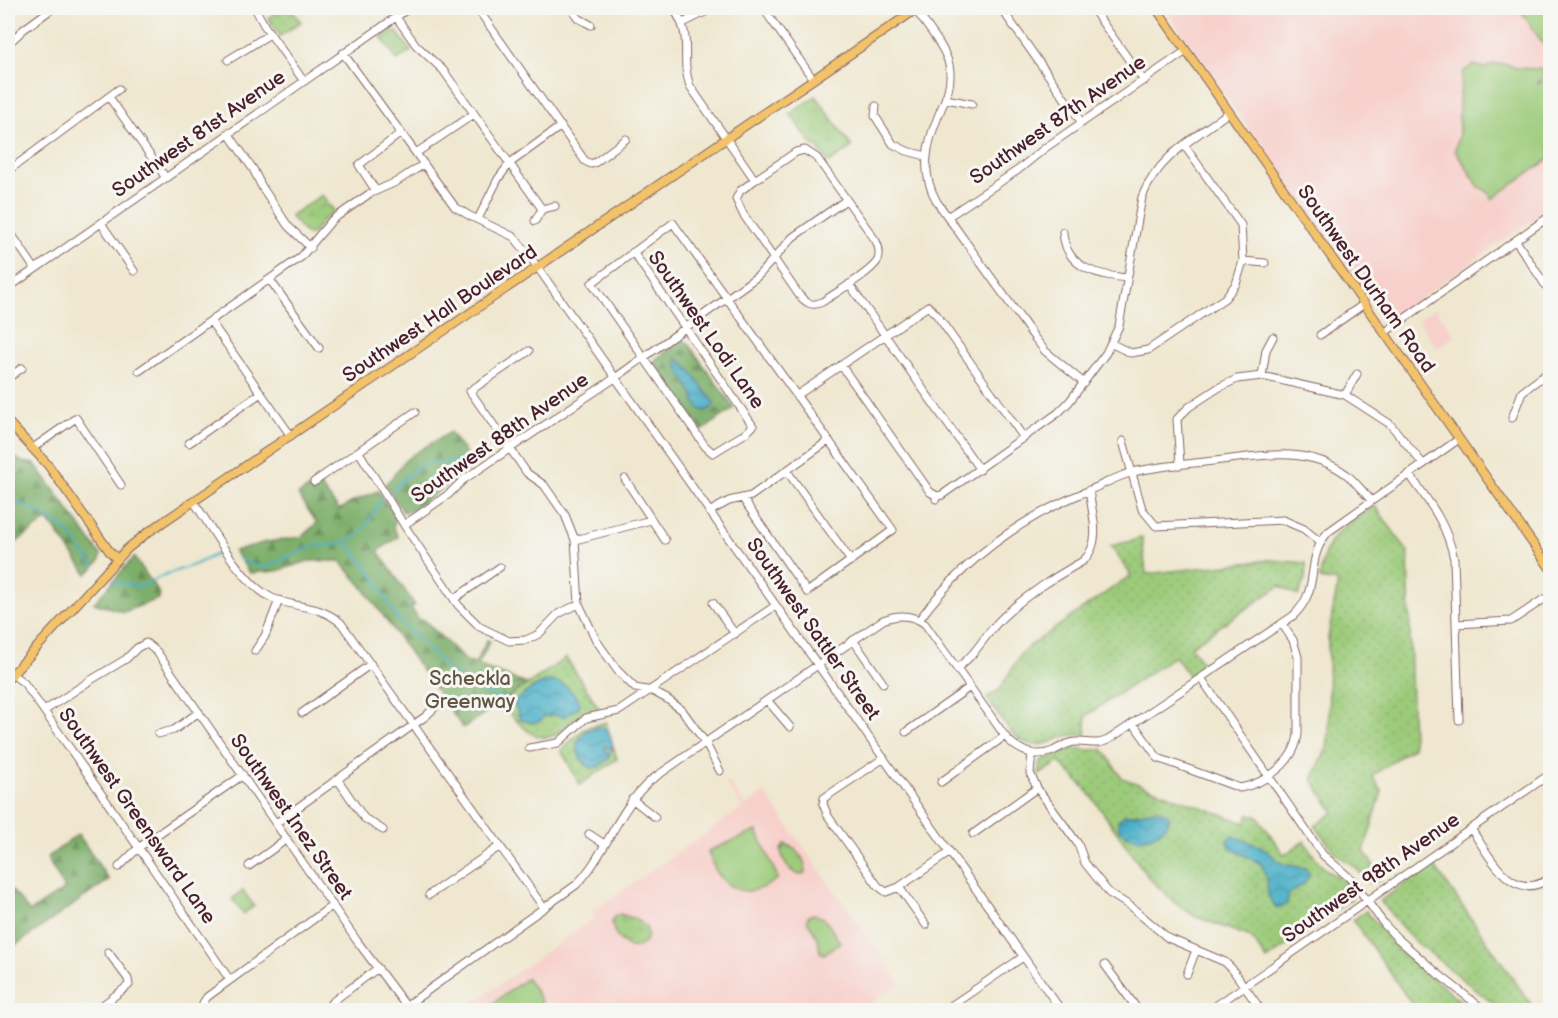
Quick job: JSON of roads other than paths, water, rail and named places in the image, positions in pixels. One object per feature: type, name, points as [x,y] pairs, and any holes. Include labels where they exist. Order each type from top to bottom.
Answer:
[{"type":"main road","name":"Southwest Hall Boulevard","points":[[10,677],[127,549],[147,533],[917,8]]},
{"type":"main road","name":"Southwest Durham Road","points":[[1156,8],[1551,568]]},
{"type":"main road","points":[[8,422],[55,473],[110,552],[118,559]]},
{"type":"street","points":[[255,8],[270,34],[303,80]]},
{"type":"street","name":"Southwest 81st Avenue","points":[[8,288],[409,8]]},
{"type":"street","points":[[477,8],[585,161],[591,164],[626,140]]},
{"type":"street","points":[[571,8],[578,18],[591,25]]},
{"type":"street","points":[[673,8],[683,23],[687,42],[685,68],[690,86],[755,180]]},
{"type":"street","points":[[683,23],[713,8]]},
{"type":"street","points":[[762,8],[813,79]]},
{"type":"street","points":[[917,8],[949,62],[951,78],[926,156],[925,166],[929,189],[1045,351],[1084,383]]},
{"type":"street","points":[[1001,8],[1082,123]]},
{"type":"street","points":[[1092,8],[1144,81]]},
{"type":"street","points":[[8,44],[49,9]]},
{"type":"street","points":[[396,17],[416,45],[442,70],[542,209]]},
{"type":"street","points":[[228,60],[270,34]]},
{"type":"street","name":"Southwest 87th Avenue","points":[[949,216],[1186,51]]},
{"type":"street","name":"Southwest Sattler Street","points":[[343,53],[455,207],[514,237],[537,267],[1061,1011]]},
{"type":"street","points":[[8,171],[119,89]]},
{"type":"street","points":[[109,97],[166,178]]},
{"type":"street","points":[[946,99],[972,104]]},
{"type":"street","points":[[876,106],[875,116],[893,144],[926,156]]},
{"type":"street","points":[[841,366],[930,492],[937,497],[946,493],[1063,408],[1084,383],[1112,344],[1119,326],[1142,197],[1148,183],[1167,158],[1229,112]]},
{"type":"street","points":[[416,153],[474,114]]},
{"type":"street","points":[[478,219],[498,178],[510,163],[561,126]]},
{"type":"street","points":[[228,133],[288,226],[311,248]]},
{"type":"street","points":[[376,191],[359,165],[401,133]]},
{"type":"street","points":[[1112,344],[1131,352],[1148,350],[1226,298],[1236,284],[1243,261],[1241,225],[1184,145]]},
{"type":"street","points":[[805,150],[817,158],[876,241],[879,252],[876,263],[819,304],[808,303],[799,295],[737,204],[738,194],[755,180],[796,152],[805,150]]},
{"type":"street","points":[[139,371],[270,280],[311,248],[326,225],[376,191],[396,182],[424,164]]},
{"type":"street","name":"Southwest 88th Avenue","points":[[404,525],[449,494],[463,480],[615,378],[758,276],[793,237],[846,200]]},
{"type":"street","points":[[535,222],[542,209],[555,206]]},
{"type":"street","points":[[1384,333],[1551,216]]},
{"type":"street","points":[[101,223],[134,272]]},
{"type":"street","points":[[643,357],[592,283],[673,223],[893,530],[807,592],[743,499]]},
{"type":"street","points":[[8,229],[36,268]]},
{"type":"street","points":[[1063,232],[1064,244],[1079,263],[1095,273],[1127,278]]},
{"type":"street","points":[[1516,241],[1551,292]]},
{"type":"street","name":"Southwest Lodi Lane","points":[[633,252],[753,426],[746,433],[713,453],[705,446],[643,357]]},
{"type":"street","points":[[1243,261],[1265,262]]},
{"type":"street","points":[[270,280],[319,348]]},
{"type":"street","points":[[849,284],[980,470]]},
{"type":"street","points":[[1320,335],[1364,304]]},
{"type":"street","points":[[796,396],[928,306],[1024,438]]},
{"type":"street","points":[[211,322],[291,436]]},
{"type":"street","points":[[1262,376],[1266,350],[1273,337]]},
{"type":"street","points":[[529,351],[470,391],[527,472],[544,485],[565,515],[576,540],[579,604],[596,640],[618,670],[635,687],[652,691],[682,710],[705,742],[720,771]]},
{"type":"street","points":[[8,378],[22,368]]},
{"type":"street","points":[[1512,418],[1522,392],[1551,371]]},
{"type":"street","points":[[1345,395],[1358,374]]},
{"type":"street","points":[[1180,465],[1177,419],[1189,407],[1218,388],[1237,379],[1262,376],[1345,395],[1390,424],[1423,464]]},
{"type":"street","points":[[189,443],[261,393]]},
{"type":"street","points":[[314,482],[415,412]]},
{"type":"street","points":[[33,448],[76,418],[121,485]]},
{"type":"street","points":[[407,1008],[581,880],[633,798],[651,780],[853,640],[890,617],[901,615],[919,620],[930,631],[1005,736],[1016,747],[1032,753],[1050,752],[1073,742],[1098,744],[1108,740],[1298,611],[1308,596],[1313,580],[1314,557],[1320,542],[1332,528],[1459,439]]},
{"type":"street","points":[[709,512],[729,501],[752,496],[828,441]]},
{"type":"street","points":[[1123,441],[1142,509],[1156,526],[1282,520],[1304,530],[1320,542]]},
{"type":"street","points":[[359,452],[404,525],[454,599],[480,627],[509,641],[518,642],[539,634],[558,614],[579,604]]},
{"type":"street","points":[[919,620],[936,597],[978,554],[1067,498],[1132,472],[1265,455],[1301,455],[1324,462],[1347,475],[1371,500]]},
{"type":"street","points":[[787,471],[851,561]]},
{"type":"street","points":[[1409,474],[1441,519],[1450,539],[1454,559],[1459,720]]},
{"type":"street","points":[[625,479],[665,540]]},
{"type":"street","points":[[957,668],[974,654],[987,633],[1012,609],[1089,555],[1095,541],[1089,490]]},
{"type":"street","points":[[194,502],[244,575],[258,589],[279,600],[319,609],[341,623],[543,908]]},
{"type":"street","points":[[576,540],[651,520]]},
{"type":"street","points":[[454,599],[500,567]]},
{"type":"street","points":[[1456,624],[1511,621],[1544,598]]},
{"type":"street","points":[[255,651],[265,636],[279,600]]},
{"type":"street","points":[[713,603],[735,634]]},
{"type":"street","points":[[529,748],[558,743],[586,718],[620,711],[775,606]]},
{"type":"street","points":[[1133,723],[1153,753],[1165,762],[1240,788],[1250,786],[1268,775],[1291,756],[1298,734],[1298,657],[1293,640],[1282,624]]},
{"type":"street","points":[[853,640],[883,682]]},
{"type":"street","name":"Southwest Inez Street","points":[[44,711],[126,659],[146,643],[157,652],[407,1008]]},
{"type":"street","points":[[302,713],[371,664]]},
{"type":"street","name":"Southwest Greensward Lane","points":[[10,677],[24,683],[230,980]]},
{"type":"street","points":[[1201,678],[1323,855],[1352,880],[1397,938],[1484,1011]]},
{"type":"street","points":[[906,732],[970,687]]},
{"type":"street","points":[[768,700],[790,727]]},
{"type":"street","points":[[276,823],[414,725],[441,701]]},
{"type":"street","points":[[158,734],[174,730],[199,712]]},
{"type":"street","points":[[941,782],[1005,736]]},
{"type":"street","points":[[1032,753],[1030,773],[1037,788],[1078,844],[1085,863],[1109,893],[1130,906],[1168,938],[1225,962],[1261,1011]]},
{"type":"street","points":[[884,758],[824,798],[823,804],[828,816],[878,886],[886,892],[899,887],[950,852]]},
{"type":"street","name":"Southwest 98th Avenue","points":[[1210,1011],[1551,774]]},
{"type":"street","points":[[119,867],[138,848],[243,775]]},
{"type":"street","points":[[338,780],[363,818],[383,830]]},
{"type":"street","points":[[973,834],[1037,788]]},
{"type":"street","points":[[633,798],[655,816]]},
{"type":"street","points":[[1470,829],[1510,881],[1521,886],[1532,887],[1551,878]]},
{"type":"street","points":[[589,834],[604,844]]},
{"type":"street","points":[[249,866],[287,839]]},
{"type":"street","points":[[429,895],[500,846]]},
{"type":"street","points":[[899,887],[926,926]]},
{"type":"street","points":[[207,1011],[203,1003],[207,997],[333,905]]},
{"type":"street","points":[[1187,974],[1196,950]]},
{"type":"street","points":[[96,1011],[129,985],[128,979],[108,952]]},
{"type":"street","points":[[945,1011],[1023,957]]},
{"type":"street","points":[[1105,965],[1138,1011]]},
{"type":"street","points":[[328,1008],[378,968]]},
{"type":"water","points":[[677,358],[688,368],[713,400],[713,406],[710,409],[704,411],[694,401],[695,398],[678,368]]},
{"type":"water","points":[[547,681],[558,682],[566,687],[580,703],[579,707],[564,717],[545,716],[534,723],[520,720],[514,702],[531,689]]},
{"type":"water","points":[[603,727],[611,736],[613,750],[605,746],[605,750],[610,753],[609,758],[598,767],[591,768],[580,757],[577,742],[587,730]]},
{"type":"water","points":[[1159,810],[1170,818],[1166,825],[1154,835],[1140,839],[1125,834],[1119,829],[1118,821],[1124,815]]},
{"type":"water","points":[[1233,836],[1262,847],[1282,864],[1305,868],[1310,874],[1305,883],[1289,894],[1287,904],[1276,908],[1268,896],[1267,879],[1261,864],[1230,848],[1227,840]]},
{"type":"waterway","points":[[393,490],[422,465],[479,460]]},
{"type":"waterway","points":[[8,498],[66,529],[94,566]]},
{"type":"waterway","points":[[238,558],[265,568],[317,544],[324,546],[346,542],[361,533],[381,501]]},
{"type":"waterway","points":[[346,542],[369,569],[397,618],[423,644]]},
{"type":"waterway","points":[[115,582],[141,587],[164,575],[194,565],[219,553],[225,555]]},
{"type":"waterway","points":[[427,648],[444,665],[479,691],[514,702]]},
{"type":"park label","name":"Scheckla Greenway","points":[[470,690]]}]
